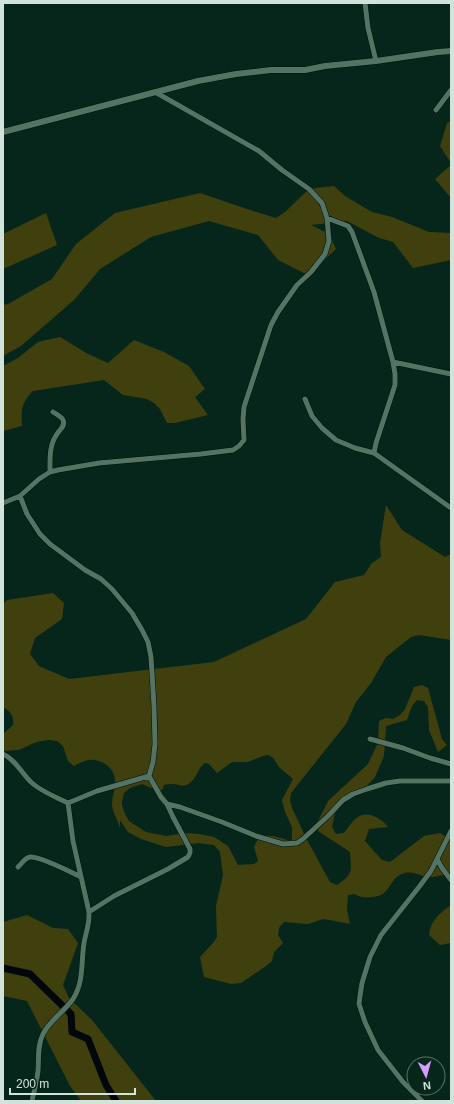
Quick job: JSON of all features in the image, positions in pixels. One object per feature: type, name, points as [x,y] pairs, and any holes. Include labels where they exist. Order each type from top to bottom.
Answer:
[{"type":"street","points":[[365,3],[368,28],[376,60]]},
{"type":"street","points":[[3,132],[198,81],[236,74],[271,70],[305,70],[324,66],[451,51]]},
{"type":"street","points":[[436,110],[451,90]]},
{"type":"street","points":[[3,503],[20,496],[39,479],[50,472],[99,463],[207,454],[233,450],[239,446],[244,440],[244,407],[271,325],[278,312],[297,285],[311,272],[325,254],[329,242],[327,218],[322,203],[309,189],[282,170],[259,151],[155,92]]},
{"type":"street","points":[[327,218],[348,226],[352,232],[374,292],[393,362],[395,385],[374,453]]},
{"type":"street","points":[[393,362],[451,374]]},
{"type":"street","points":[[305,399],[312,416],[322,428],[336,440],[355,448],[374,453],[451,508]]},
{"type":"street","points":[[50,472],[52,444],[56,434],[63,426],[64,422],[63,419],[53,412]]},
{"type":"street","points":[[20,496],[27,514],[40,534],[50,544],[85,570],[101,579],[112,589],[132,613],[148,642],[151,657],[155,744],[153,762],[149,776],[160,797],[167,804],[190,849],[188,857],[168,869],[114,896],[89,912]]},
{"type":"street","points":[[370,739],[451,764]]},
{"type":"street","points":[[3,754],[19,766],[32,782],[47,793],[68,803],[98,791],[149,776]]},
{"type":"street","points":[[167,804],[208,817],[256,836],[283,844],[293,844],[303,839],[343,800],[354,794],[386,783],[400,781],[451,781]]},
{"type":"street","points":[[32,1101],[38,1070],[39,1047],[42,1035],[47,1027],[67,1008],[80,986],[82,975],[84,941],[89,912],[73,841],[68,803]]},
{"type":"street","points":[[422,1101],[403,1082],[378,1050],[365,1022],[360,1004],[360,996],[362,983],[370,957],[381,935],[420,887],[437,860],[451,831]]},
{"type":"street","points":[[18,867],[25,859],[32,857],[81,877]]},
{"type":"street","points":[[437,860],[451,880]]},
{"type":"street","points":[[430,871],[442,868]]},
{"type":"shaded area","points":[[451,121],[451,163],[440,146],[447,123]]},
{"type":"shaded area","points":[[451,165],[451,198],[435,179]]},
{"type":"shaded area","points":[[334,186],[345,196],[372,212],[392,217],[429,232],[451,233],[451,260],[413,268],[393,242],[379,238],[347,221],[311,225],[329,234],[336,249],[308,275],[278,260],[258,235],[209,221],[151,237],[100,269],[75,299],[21,346],[3,356],[3,305],[8,304],[52,279],[76,244],[115,213],[200,193],[276,218],[285,212],[309,189]]},
{"type":"shaded area","points":[[46,213],[57,245],[3,269],[3,234]]},
{"type":"shaded area","points":[[60,337],[88,354],[108,363],[134,340],[164,352],[189,366],[205,389],[195,397],[208,415],[175,423],[167,423],[160,409],[154,403],[147,399],[123,395],[104,380],[33,391],[24,403],[22,426],[3,431],[3,366],[18,358],[38,342]]},
{"type":"shaded area","points":[[386,505],[402,530],[445,557],[451,554],[451,640],[419,635],[411,637],[386,657],[371,683],[356,702],[346,724],[291,793],[290,800],[292,808],[307,840],[330,882],[337,885],[349,875],[351,868],[350,852],[318,831],[317,823],[328,801],[368,764],[378,743],[379,721],[386,718],[393,719],[400,715],[405,709],[414,687],[422,685],[428,688],[442,739],[447,745],[438,752],[429,730],[428,707],[424,701],[417,700],[412,706],[407,720],[386,726],[384,756],[375,777],[362,791],[343,800],[335,813],[332,827],[336,834],[344,833],[361,815],[365,814],[376,817],[388,827],[369,829],[365,841],[382,860],[390,862],[424,836],[440,833],[451,840],[451,877],[448,874],[430,877],[405,873],[396,877],[386,892],[378,896],[362,897],[355,894],[348,895],[347,910],[350,924],[323,919],[308,924],[284,922],[279,928],[278,935],[283,943],[274,952],[272,961],[266,966],[241,983],[231,984],[204,977],[200,957],[217,937],[216,906],[223,875],[220,852],[214,845],[198,843],[166,847],[141,839],[128,832],[120,820],[120,828],[112,807],[115,779],[112,771],[106,764],[97,760],[84,761],[74,766],[68,761],[63,746],[57,741],[41,741],[19,750],[3,751],[3,734],[13,725],[13,719],[11,714],[3,707],[3,604],[7,600],[53,593],[64,603],[62,619],[35,638],[30,654],[39,666],[69,679],[214,662],[306,619],[335,582],[364,575],[372,563],[381,557],[380,543]],"holes":[[[263,756],[270,756],[280,768],[293,779],[282,800],[285,812],[292,827],[292,839],[290,841],[268,836],[260,838],[254,847],[258,861],[254,864],[238,865],[228,846],[214,837],[186,833],[166,836],[146,832],[129,821],[125,814],[122,801],[124,793],[130,788],[142,784],[156,790],[162,790],[164,785],[167,784],[184,786],[195,778],[200,768],[205,763],[209,764],[217,773],[232,762],[248,762]]]},
{"type":"shaded area","points":[[451,905],[451,943],[440,945],[429,935],[431,926],[436,918]]},
{"type":"shaded area","points":[[27,915],[53,928],[68,929],[78,943],[63,985],[69,998],[92,1020],[156,1101],[81,1101],[70,1086],[27,1001],[3,996],[3,922]]},
{"type":"waterway","points":[[3,968],[30,974],[71,1014],[72,1032],[88,1039],[106,1085],[116,1101]]}]
